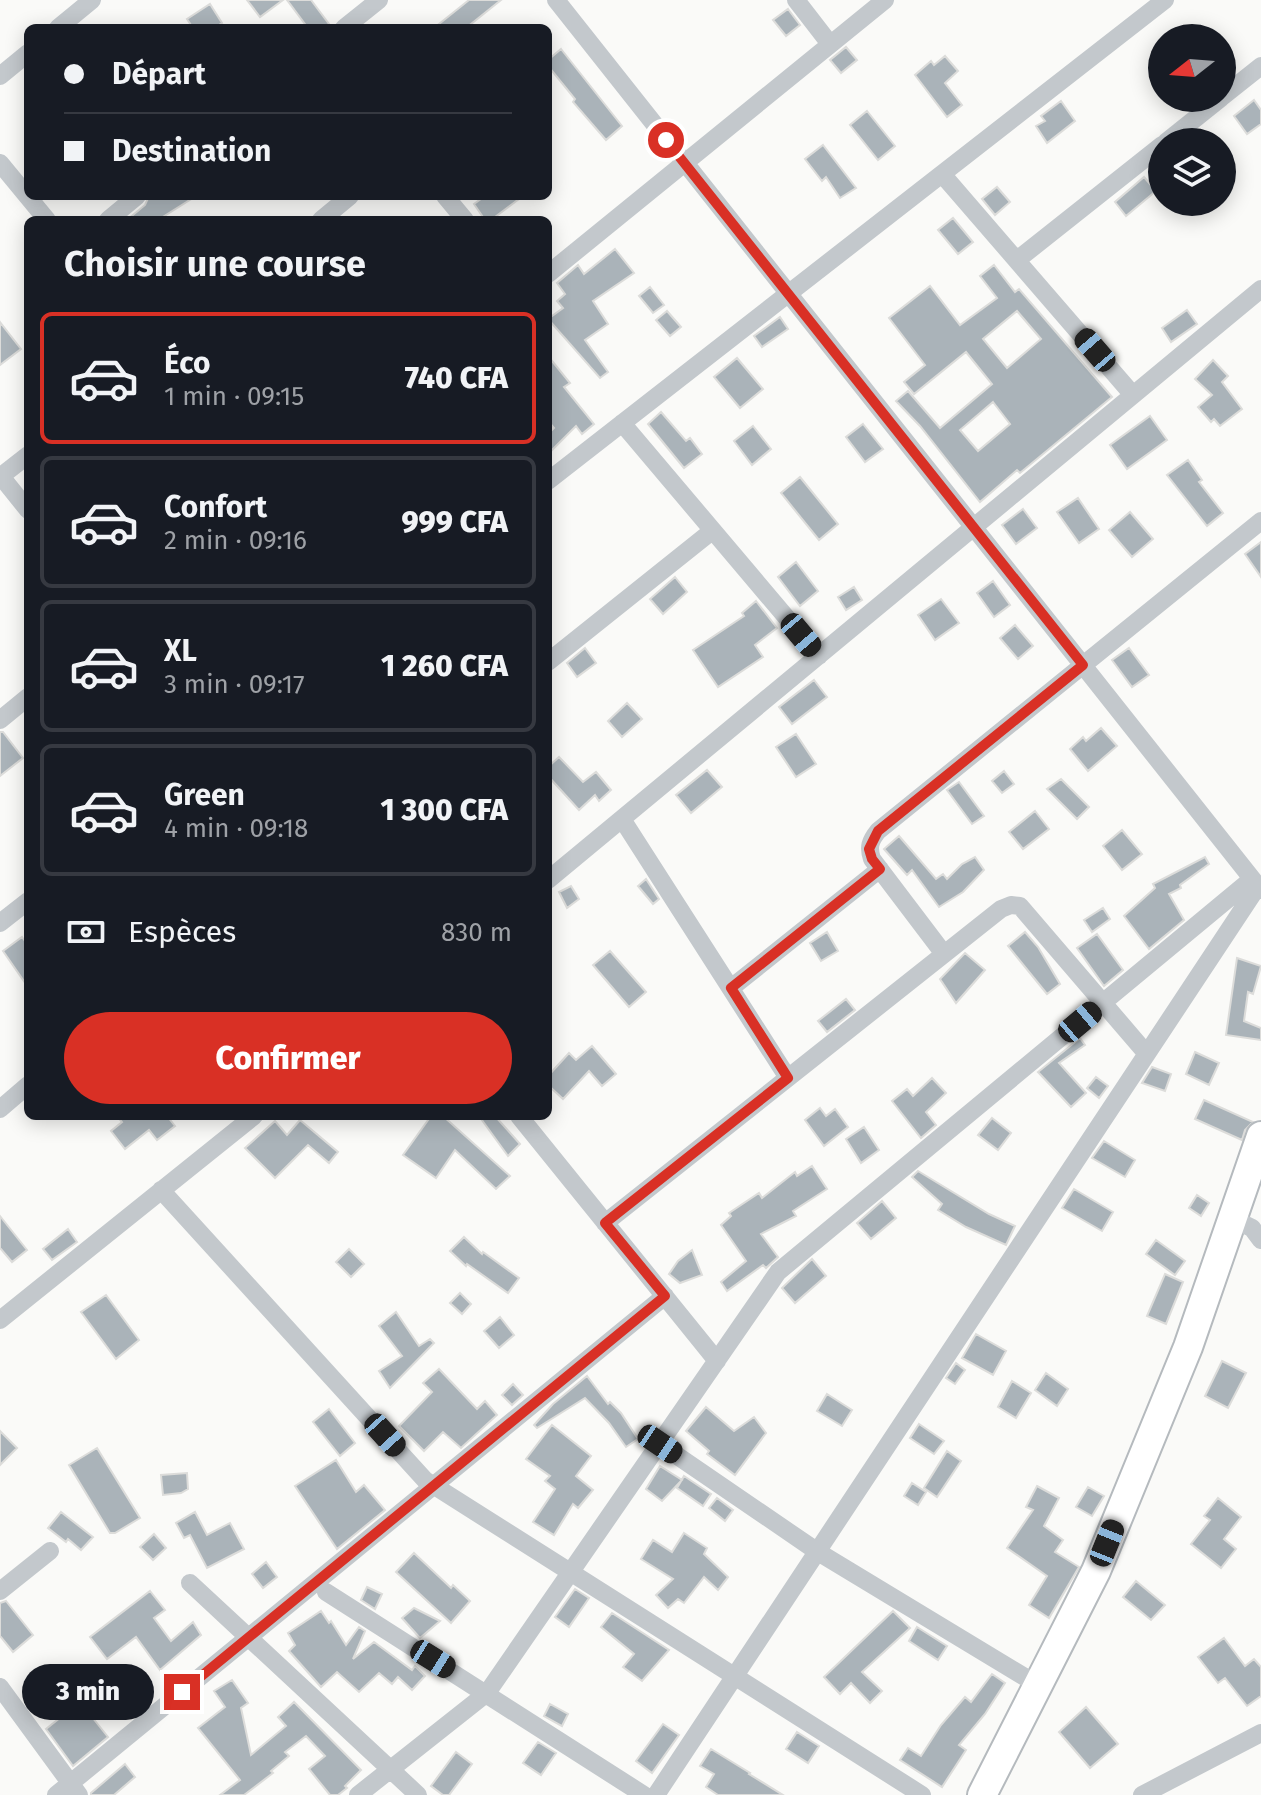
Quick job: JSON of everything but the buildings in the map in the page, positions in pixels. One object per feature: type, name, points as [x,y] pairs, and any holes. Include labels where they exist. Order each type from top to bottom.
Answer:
[{"type":"main road","points":[[982,1795],[1096,1571],[1188,1347],[1261,1136]]},
{"type":"street","points":[[63,24],[92,0]]},
{"type":"street","points":[[349,24],[379,0]]},
{"type":"street","points":[[556,0],[1257,885]]},
{"type":"street","points":[[796,0],[830,44]]},
{"type":"street","points":[[552,271],[885,0]]},
{"type":"street","points":[[552,478],[1165,0]]},
{"type":"street","points":[[0,76],[24,56]]},
{"type":"street","points":[[1236,87],[1261,66]]},
{"type":"street","points":[[1184,128],[1204,112]]},
{"type":"street","points":[[1017,260],[1148,157]]},
{"type":"street","points":[[0,163],[24,192]]},
{"type":"street","points":[[942,174],[1133,395]]},
{"type":"street","points":[[31,200],[44,216]]},
{"type":"street","points":[[113,216],[132,200]]},
{"type":"street","points":[[326,216],[345,200]]},
{"type":"street","points":[[448,200],[462,216]]},
{"type":"street","points":[[552,877],[1261,289]]},
{"type":"street","points":[[622,423],[819,656]]},
{"type":"street","points":[[24,458],[0,476],[24,505]]},
{"type":"street","points":[[944,954],[872,859],[869,849],[878,831],[1261,521]]},
{"type":"street","points":[[552,659],[712,531]]},
{"type":"street","points":[[0,720],[24,700]]},
{"type":"street","points":[[622,819],[788,1078]]},
{"type":"street","points":[[731,988],[880,869]]},
{"type":"street","points":[[358,1795],[487,1693],[778,1272],[1103,1003],[1257,885]]},
{"type":"street","points":[[656,1795],[1257,885]]},
{"type":"street","points":[[0,923],[24,904]]},
{"type":"street","points":[[605,1223],[1001,909],[1011,905],[1020,906],[1146,1053]]},
{"type":"street","points":[[0,1109],[24,1088]]},
{"type":"street","points":[[0,1320],[249,1120]]},
{"type":"street","points":[[522,1120],[717,1361]]},
{"type":"street","points":[[161,1190],[425,1480],[922,1795]]},
{"type":"street","points":[[1233,1219],[1252,1228],[1261,1240]]},
{"type":"street","points":[[0,1687],[69,1791],[248,1638],[665,1296]]},
{"type":"street","points":[[660,1444],[818,1552],[1038,1685]]},
{"type":"street","points":[[0,1591],[50,1551]]},
{"type":"street","points":[[190,1583],[418,1795]]},
{"type":"street","points":[[326,1592],[644,1795]]},
{"type":"street","points":[[1142,1795],[1261,1733]]},
{"type":"route","points":[[182,1692],[665,1296],[605,1223],[788,1078],[731,988],[880,869],[869,849],[878,831],[1083,665],[666,140]]}]
